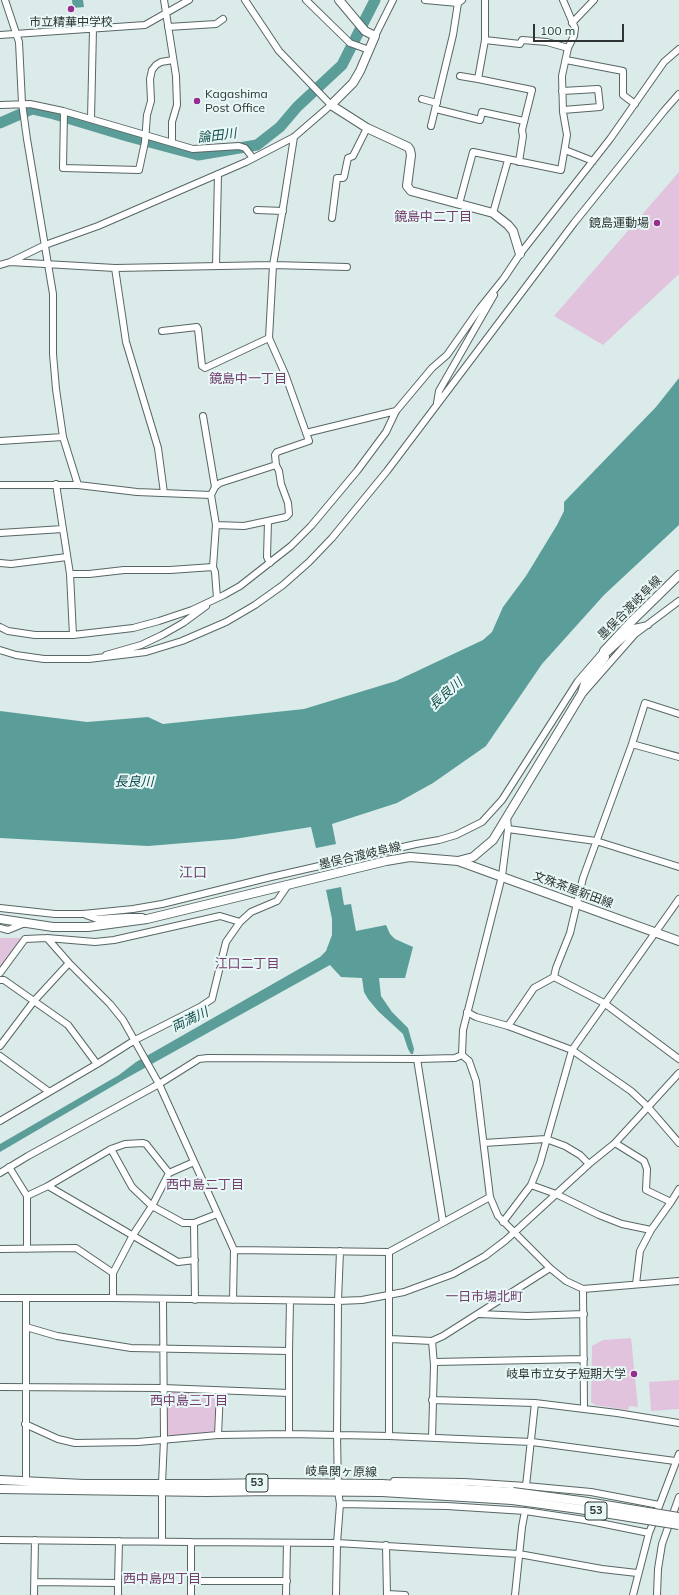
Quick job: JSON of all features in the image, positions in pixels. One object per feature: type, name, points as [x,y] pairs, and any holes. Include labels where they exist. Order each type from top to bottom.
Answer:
[{"type":"main road","points":[[339,0],[362,28],[375,36],[370,50],[353,83],[331,105],[367,128],[408,147],[410,150],[408,189],[493,213],[508,224],[513,231],[520,254]]},
{"type":"main road","name":"墨俣合渡岐阜線","points":[[0,919],[53,927],[88,927],[147,919],[386,860],[410,857],[458,861],[472,857],[484,849],[493,840],[582,693],[585,683],[605,657],[604,651],[679,575]]},
{"type":"main road","name":"文殊茶屋新田線","points":[[458,861],[679,942]]},
{"type":"main road","name":"岐阜関ヶ原線","points":[[0,1480],[162,1487]]},
{"type":"main road","name":"岐阜関ヶ原線","points":[[0,1489],[338,1486],[382,1484],[581,1501],[679,1517]]},
{"type":"main road","name":"岐阜関ヶ原線","points":[[513,1496],[580,1509],[679,1525]]},
{"type":"street","points":[[5,0],[19,42],[22,103],[26,139],[53,294],[53,354],[55,382],[63,437],[78,485]]},
{"type":"street","points":[[164,0],[176,76],[177,105],[172,122],[172,142]]},
{"type":"street","points":[[0,35],[145,25],[189,0]]},
{"type":"street","points":[[0,265],[98,226],[253,158],[294,137],[331,105],[279,51],[245,0]]},
{"type":"street","points":[[306,0],[354,44],[370,50]]},
{"type":"street","points":[[375,36],[393,0]]},
{"type":"street","points":[[425,0],[460,1],[431,126]]},
{"type":"street","points":[[478,79],[485,40],[485,0]]},
{"type":"street","points":[[459,204],[473,152],[561,170],[568,134],[563,110],[562,76],[568,48],[574,36],[574,28],[563,0]]},
{"type":"street","points":[[572,23],[594,0]]},
{"type":"street","points":[[168,27],[216,24],[223,19]]},
{"type":"street","points":[[91,119],[93,29]]},
{"type":"street","points":[[485,40],[520,44],[522,40],[547,42],[568,48]]},
{"type":"street","points":[[436,406],[439,391],[504,278],[520,254],[593,161],[664,62],[679,49]]},
{"type":"street","points":[[64,115],[63,168],[138,170],[145,138],[147,115],[151,101],[150,79],[152,70],[161,62],[173,60]]},
{"type":"street","points":[[566,60],[623,71],[623,95],[635,104]]},
{"type":"street","points":[[460,76],[532,90],[524,121],[519,162]]},
{"type":"street","points":[[562,91],[598,89],[600,107],[563,110]]},
{"type":"street","points":[[0,650],[16,655],[44,659],[89,659],[146,652],[182,641],[226,622],[283,585],[309,562],[332,538],[387,471],[574,223],[621,163],[679,94]]},
{"type":"street","points":[[422,99],[437,102]]},
{"type":"street","points":[[0,105],[22,103],[64,115],[91,119],[145,138],[172,142],[193,149],[239,146],[244,148],[253,158]]},
{"type":"street","points":[[436,109],[480,120],[482,112],[524,121]]},
{"type":"street","points":[[332,218],[337,178],[344,177],[348,158],[353,156],[367,128]]},
{"type":"street","points":[[216,525],[244,526],[286,517],[289,514],[288,503],[281,484],[275,455],[277,452],[309,440],[285,374],[269,338],[273,265],[294,137]]},
{"type":"street","points":[[565,150],[593,161]]},
{"type":"street","points":[[493,213],[508,160]]},
{"type":"street","points":[[216,266],[218,174]]},
{"type":"street","points":[[257,210],[283,211]]},
{"type":"street","points":[[10,262],[115,268],[273,265],[347,267]]},
{"type":"street","points":[[115,268],[126,342],[158,448],[164,493]]},
{"type":"street","points":[[0,627],[8,631],[35,635],[74,635],[133,628],[192,610],[240,586],[291,546],[311,526],[357,471],[386,432],[396,410],[432,368],[448,355],[480,308],[504,278]]},
{"type":"street","points":[[162,331],[197,327],[202,366],[205,368],[269,338]]},
{"type":"street","points":[[306,433],[396,410]]},
{"type":"street","points":[[203,416],[216,487]]},
{"type":"street","points":[[0,441],[63,437]]},
{"type":"street","points":[[89,659],[141,645],[152,640],[183,623],[204,609],[214,600],[216,572],[213,567],[216,525],[211,495],[220,483],[276,465]]},
{"type":"street","points":[[56,484],[70,574],[74,635]]},
{"type":"street","points":[[0,485],[78,485],[137,492],[211,495]]},
{"type":"street","points":[[268,521],[267,557],[270,563]]},
{"type":"street","points":[[0,533],[63,529]]},
{"type":"street","points":[[0,563],[11,564],[67,557]]},
{"type":"street","points":[[70,574],[89,574],[124,570],[170,570],[213,567]]},
{"type":"street","points":[[582,693],[635,634],[679,601]]},
{"type":"street","points":[[0,908],[55,914],[83,914],[134,909],[162,904],[271,876],[439,840],[470,828],[482,822],[502,800],[578,681],[604,651],[608,652],[634,628],[648,625]]},
{"type":"street","points":[[508,1026],[534,988],[554,977],[570,933],[583,878],[632,744],[645,703],[679,714]]},
{"type":"street","points":[[632,744],[679,757]]},
{"type":"street","points":[[507,817],[508,829],[502,876],[467,1012],[463,1030],[462,1054],[469,1061],[476,1081],[490,1197],[494,1210],[503,1222],[515,1232],[550,1268],[566,1281],[583,1289],[679,1281]]},
{"type":"street","points":[[508,829],[596,841],[679,867]]},
{"type":"street","points":[[0,1121],[48,1091],[212,999],[226,942],[240,922],[251,912],[277,901],[288,885]]},
{"type":"street","points":[[503,1222],[530,1185],[540,1163],[572,1050],[679,899]]},
{"type":"street","points":[[83,914],[97,919],[140,916],[147,919]]},
{"type":"street","points":[[0,973],[25,939],[48,938],[95,942],[114,940],[220,916],[240,922]]},
{"type":"street","points":[[0,928],[8,930],[25,923]]},
{"type":"street","points":[[48,938],[69,964],[110,1004],[123,1020],[158,1083],[234,1250],[233,1300]]},
{"type":"street","points":[[0,1046],[34,1002],[69,964]]},
{"type":"street","points":[[554,977],[604,1004],[679,1059]]},
{"type":"street","points":[[0,980],[4,980],[68,1025],[97,1064]]},
{"type":"street","points":[[467,1012],[476,1017],[508,1026],[572,1050],[631,1091],[679,1143]]},
{"type":"street","points":[[0,1173],[199,1059],[417,1059],[455,1058],[462,1054]]},
{"type":"street","points":[[0,1056],[48,1091]]},
{"type":"street","points":[[417,1059],[443,1222]]},
{"type":"street","points":[[0,1298],[338,1301],[362,1300],[404,1292],[453,1274],[485,1256],[515,1232],[614,1143],[679,1073]]},
{"type":"street","points":[[484,1144],[546,1140],[564,1146],[580,1155],[589,1164]]},
{"type":"street","points":[[614,1143],[644,1161],[647,1169],[646,1190],[671,1202]]},
{"type":"street","points":[[27,1196],[48,1186],[111,1149],[125,1144],[146,1144],[169,1173]]},
{"type":"street","points":[[111,1149],[132,1186],[152,1206],[183,1223],[194,1223],[217,1214]]},
{"type":"street","points":[[113,1298],[113,1273],[133,1235],[152,1206],[169,1173],[194,1162]]},
{"type":"street","points":[[9,1167],[27,1196],[27,1248]]},
{"type":"street","points":[[530,1185],[556,1194],[599,1215],[622,1224],[651,1230]]},
{"type":"street","points":[[48,1186],[178,1262],[195,1260]]},
{"type":"street","points":[[636,1284],[640,1251],[651,1230],[679,1189]]},
{"type":"street","points":[[234,1250],[389,1252],[490,1197]]},
{"type":"street","points":[[194,1223],[195,1300]]},
{"type":"street","points":[[0,1249],[76,1248],[113,1273]]},
{"type":"street","points":[[336,1595],[337,1543],[340,1504],[338,1486],[337,1434],[340,1251]]},
{"type":"street","points":[[389,1252],[389,1436]]},
{"type":"street","points":[[390,1339],[432,1342],[550,1268]]},
{"type":"street","points":[[583,1289],[584,1409]]},
{"type":"street","points":[[26,1298],[26,1480]]},
{"type":"street","points":[[162,1541],[164,1300]]},
{"type":"street","points":[[289,1434],[290,1301]]},
{"type":"street","points":[[480,1313],[479,1314],[527,1316],[584,1314]]},
{"type":"street","points":[[26,1327],[57,1336],[132,1348],[289,1351]]},
{"type":"street","points":[[432,1342],[434,1362],[432,1438]]},
{"type":"street","points":[[434,1362],[584,1359]]},
{"type":"street","points":[[0,1387],[163,1388],[289,1393]]},
{"type":"street","points":[[218,1434],[220,1391]]},
{"type":"street","points":[[432,1400],[535,1403],[679,1423]]},
{"type":"street","points":[[526,1486],[532,1442],[535,1403]]},
{"type":"street","points":[[25,1424],[58,1439],[75,1443],[164,1440],[218,1434],[337,1434],[532,1442],[675,1461]]},
{"type":"street","points":[[632,1595],[649,1533],[675,1461],[679,1454]]},
{"type":"street","points":[[338,1486],[464,1482],[592,1492],[659,1505]]},
{"type":"street","points":[[657,1595],[658,1569],[662,1544],[679,1497]]},
{"type":"street","points":[[340,1504],[448,1506],[525,1511],[585,1520],[649,1533]]},
{"type":"street","points":[[515,1595],[525,1511]]},
{"type":"street","points":[[0,1540],[337,1543],[519,1554],[602,1569],[637,1573]]},
{"type":"street","points":[[34,1595],[35,1540]]},
{"type":"street","points":[[118,1541],[118,1595]]},
{"type":"street","points":[[191,1595],[192,1542]]},
{"type":"street","points":[[286,1595],[287,1543]]},
{"type":"street","points":[[386,1546],[387,1595],[405,1595]]},
{"type":"street","points":[[191,1581],[286,1581]]},
{"type":"street","points":[[34,1582],[118,1583]]},
{"type":"shaded area","name":"鏡島運動場","points":[[679,172],[679,274],[603,345],[554,316]]},
{"type":"shaded area","points":[[0,938],[22,938],[0,968]]},
{"type":"shaded area","points":[[631,1338],[638,1407],[629,1406],[628,1410],[595,1405],[591,1402],[592,1346],[603,1340]]},
{"type":"shaded area","points":[[679,1380],[679,1409],[651,1411],[649,1382]]},
{"type":"shaded area","points":[[166,1391],[218,1393],[216,1436],[164,1435]]},
{"type":"water","points":[[72,0],[83,0],[84,7],[73,8]]},
{"type":"water","name":"長良川","points":[[679,378],[679,525],[604,595],[542,664],[486,746],[433,783],[397,803],[332,824],[336,844],[316,848],[311,827],[234,839],[148,846],[0,838],[0,711],[87,722],[148,717],[163,724],[304,709],[396,681],[483,640],[492,632],[503,607],[526,576],[557,525],[564,511],[564,502],[656,407]]},
{"type":"water","points":[[341,887],[344,905],[351,904],[356,931],[386,925],[390,934],[395,939],[413,947],[405,978],[379,978],[381,996],[392,1012],[408,1028],[414,1049],[413,1054],[411,1054],[408,1049],[403,1034],[378,1011],[368,999],[364,992],[362,978],[341,977],[330,965],[123,1080],[0,1152],[0,1144],[119,1075],[136,1062],[320,957],[326,951],[332,935],[332,919],[326,890]]},
{"type":"waterway","name":"論田川","points":[[0,123],[32,109],[198,155],[257,145],[280,127],[297,107],[342,65],[375,0]]},
{"type":"place","name":"市立精華中学校","points":[[71,9]]},
{"type":"place","name":"Kagashima Post Office","points":[[197,101]]},
{"type":"place","name":"鏡島運動場","points":[[657,223]]},
{"type":"place","name":"岐阜市立女子短期大学","points":[[634,1374]]},
{"type":"district","name":"鏡島中二丁目","points":[[433,217]]},
{"type":"district","name":"鏡島中一丁目","points":[[248,379]]},
{"type":"district","name":"江口","points":[[193,873]]},
{"type":"district","name":"江口二丁目","points":[[247,964]]},
{"type":"district","name":"西中島二丁目","points":[[205,1185]]},
{"type":"district","name":"一日市場北町","points":[[484,1297]]},
{"type":"district","name":"西中島三丁目","points":[[189,1401]]},
{"type":"district","name":"西中島四丁目","points":[[162,1579]]},
{"type":"water label","name":"両満川","points":[[190,1020]]}]
